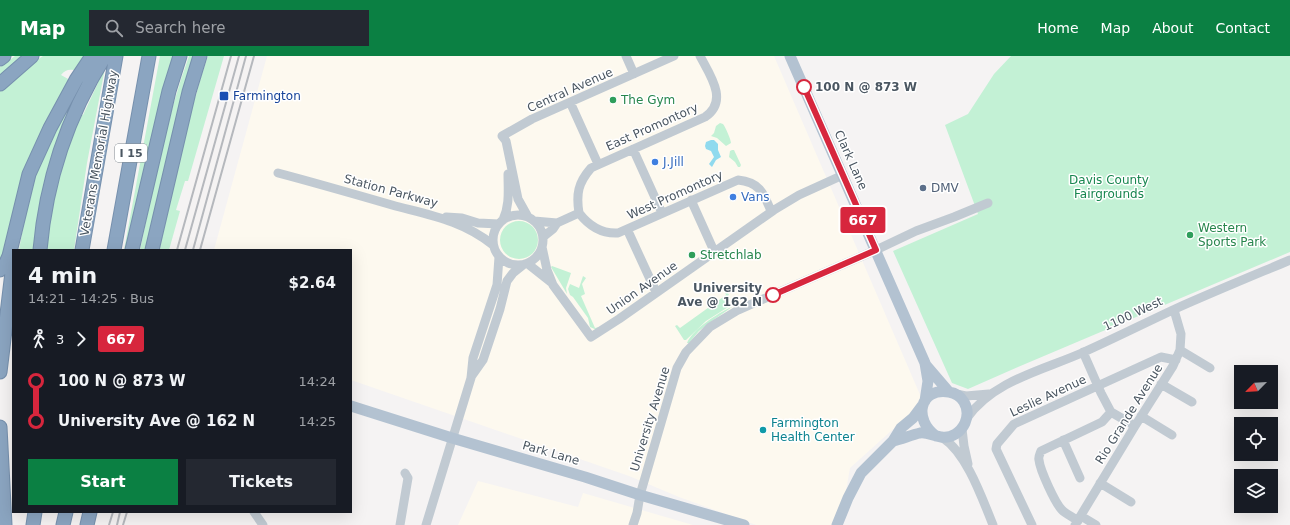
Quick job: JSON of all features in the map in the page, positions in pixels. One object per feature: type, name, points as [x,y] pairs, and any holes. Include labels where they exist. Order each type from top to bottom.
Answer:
[{"type":"highway","points":[[0,59],[4,56]]},
{"type":"highway","points":[[0,84],[32,56]]},
{"type":"highway","points":[[40,249],[42,229],[53,174],[92,56]]},
{"type":"highway","points":[[0,270],[5,265],[9,256],[29,174],[50,128],[82,83],[105,56]]},
{"type":"highway","name":"Veterans Memorial Highway","points":[[82,249],[116,56]]},
{"type":"highway","name":"I 15","points":[[114,249],[149,56]]},
{"type":"highway","points":[[132,249],[169,91],[180,56]]},
{"type":"highway","points":[[152,249],[189,92],[200,56]]},
{"type":"highway","points":[[14,249],[16,230]]},
{"type":"highway","points":[[0,372],[7,295],[12,269]]},
{"type":"highway","points":[[0,427],[5,525]]},
{"type":"highway","points":[[33,525],[35,513]]},
{"type":"highway","points":[[63,525],[66,513]]},
{"type":"highway","points":[[86,525],[90,513]]},
{"type":"main road","name":"Clark Lane","points":[[790,56],[925,363],[928,381],[923,403]]},
{"type":"main road","name":"Clark Lane","points":[[925,363],[953,393]]},
{"type":"main road","points":[[837,525],[848,498],[861,473],[893,441],[901,428],[913,418],[923,403],[936,394],[953,393],[961,398],[964,403],[967,418],[962,429],[953,435],[939,437],[926,433],[919,433],[893,441]]},
{"type":"main road","points":[[923,403],[921,412],[924,422],[929,431],[939,437]]},
{"type":"main road","name":"Park Lane","points":[[352,406],[452,438],[585,476],[640,495],[744,525]]},
{"type":"street","points":[[626,56],[634,74]]},
{"type":"street","name":"Central Avenue","points":[[531,219],[518,199],[506,141],[502,136],[532,119],[674,56]]},
{"type":"street","name":"East Promontory","points":[[579,214],[577,201],[578,190],[583,177],[591,168],[701,119],[711,113],[718,98],[716,89],[700,56]]},
{"type":"street","points":[[570,102],[598,164]]},
{"type":"street","points":[[633,149],[662,213]]},
{"type":"street","name":"Central Avenue","points":[[501,222],[507,212],[508,175],[510,163]]},
{"type":"street","name":"Station Parkway","points":[[278,172],[440,217],[480,234],[493,245]]},
{"type":"street","name":"Union Avenue","points":[[542,248],[547,270],[553,285],[591,337],[619,319],[772,211],[799,195],[843,175]]},
{"type":"street","name":"West Promontory","points":[[579,214],[584,221],[594,228],[604,232],[618,233],[738,180],[750,182],[761,189],[772,211]]},
{"type":"street","points":[[691,200],[714,251]]},
{"type":"street","name":"University Avenue","points":[[633,525],[640,495],[677,368],[686,352],[710,327],[738,310],[916,231],[954,218],[988,203]]},
{"type":"street","points":[[526,265],[513,265],[499,257],[493,245],[495,230],[501,222],[512,216],[520,215],[531,219],[557,223],[579,214]]},
{"type":"street","points":[[440,217],[451,216],[478,223],[501,222]]},
{"type":"street","points":[[471,378],[483,360],[500,309],[507,281],[513,273],[534,260],[542,248],[543,236],[538,225],[531,219]]},
{"type":"street","points":[[543,236],[553,229],[557,223]]},
{"type":"street","points":[[627,229],[656,292]]},
{"type":"street","points":[[426,525],[471,378],[473,358],[497,285],[499,257]]},
{"type":"street","name":"1100 West","points":[[953,393],[975,396],[988,394],[1023,376],[1083,352],[1174,310],[1290,260]]},
{"type":"street","name":"Union Avenue","points":[[526,265],[553,285]]},
{"type":"street","name":"Rio Grande Avenue","points":[[1078,521],[1176,360],[1180,350],[1181,334],[1174,310]]},
{"type":"street","points":[[1180,350],[1210,368]]},
{"type":"street","points":[[1083,352],[1111,412],[1135,426]]},
{"type":"street","name":"Leslie Avenue","points":[[1032,525],[996,449],[997,444],[1014,424],[1161,357],[1176,360]]},
{"type":"street","points":[[1161,384],[1192,402]]},
{"type":"street","name":"1100 West","points":[[967,418],[988,394]]},
{"type":"street","points":[[1096,525],[1078,521],[1061,509],[1051,493],[1039,459],[1041,451],[1102,422],[1111,412]]},
{"type":"street","points":[[1141,416],[1172,435]]},
{"type":"street","points":[[962,429],[969,469],[993,525]]},
{"type":"street","points":[[939,437],[953,446],[969,469]]},
{"type":"street","points":[[1063,440],[1080,478]]},
{"type":"street","points":[[400,525],[408,478],[405,474]]},
{"type":"street","points":[[1100,483],[1131,502]]},
{"type":"street","points":[[255,513],[263,525]]},
{"type":"shaded area","points":[[267,56],[774,56],[921,397],[911,413],[850,468],[840,525],[756,525],[679,497],[629,476],[352,380],[352,249],[214,249]]},
{"type":"shaded area","points":[[478,481],[578,507],[583,493],[693,525],[458,525]]},
{"type":"green space","points":[[15,56],[25,56],[0,77],[0,67]]},
{"type":"green space","points":[[43,56],[86,56],[77,71],[68,70],[61,75],[70,80],[19,189],[10,231],[0,265],[0,90],[32,62]]},
{"type":"green space","points":[[160,56],[174,56],[162,92],[127,249],[124,249]]},
{"type":"green space","points":[[189,56],[195,56],[147,249],[140,249],[167,128]]},
{"type":"green space","points":[[208,56],[224,56],[188,181],[185,181],[176,210],[180,211],[169,249],[159,249],[194,100]]},
{"type":"green space","name":"Davis County Fairgrounds","points":[[1011,56],[1290,56],[1290,252],[968,389],[952,383],[893,251],[978,214],[945,125],[968,114],[994,74]]},
{"type":"green space","points":[[105,68],[87,163],[74,249],[46,249],[50,215],[62,164],[80,114],[83,115],[98,83],[96,82]]},
{"type":"green space","points":[[74,96],[53,152],[39,210],[34,249],[19,249],[27,206],[39,164],[51,136]]},
{"type":"green space","points":[[720,123],[723,124],[731,141],[731,143],[726,146],[717,138],[711,136],[714,133],[716,126]]},
{"type":"green space","points":[[734,150],[741,165],[740,167],[738,167],[729,157],[730,151]]},
{"type":"green space","points":[[515,221],[523,221],[533,226],[537,233],[537,247],[533,254],[523,259],[515,259],[505,254],[503,251],[500,244],[500,236],[505,226],[508,224]]},
{"type":"green space","points":[[552,266],[571,273],[566,288],[567,294],[551,267]]},
{"type":"green space","points":[[583,276],[586,278],[582,284],[585,294],[581,296],[595,328],[599,327],[597,330],[590,327],[588,318],[570,295],[568,289],[570,284],[579,288]]},
{"type":"green space","points":[[726,289],[729,295],[725,298],[729,304],[733,304],[706,321],[686,340],[684,340],[675,326],[677,325],[680,328],[726,295],[724,290]]},
{"type":"green space","points":[[731,307],[699,331],[689,343],[687,343],[694,332],[700,327]]},
{"type":"water","points":[[714,140],[718,144],[718,150],[721,157],[716,160],[712,167],[709,164],[714,157],[711,151],[706,149],[705,146],[706,142]]},
{"type":"railway","points":[[177,249],[231,56]]},
{"type":"railway","points":[[185,249],[239,56]]},
{"type":"railway","points":[[193,249],[246,56]]},
{"type":"railway","points":[[200,249],[254,56]]},
{"type":"railway","points":[[109,525],[113,513]]},
{"type":"railway","points":[[117,525],[120,513]]},
{"type":"railway","points":[[123,525],[127,513]]},
{"type":"bus line","name":"667","points":[[773,295],[876,250],[804,87]]},
{"type":"place","name":"100 N @ 873 W","points":[[804,87]]},
{"type":"place","name":"Farmington","points":[[224,96]]},
{"type":"place","name":"The Gym","points":[[613,100]]},
{"type":"place","name":"J.Jill","points":[[655,162]]},
{"type":"place","name":"DMV","points":[[923,188]]},
{"type":"place","name":"Vans","points":[[733,197]]},
{"type":"place","name":"Western Sports Park","points":[[1190,235]]},
{"type":"place","name":"Stretchlab","points":[[692,255]]},
{"type":"place","name":"University Ave @ 162 N","points":[[773,295]]},
{"type":"place","name":"Farmington Health Center","points":[[763,430]]}]
